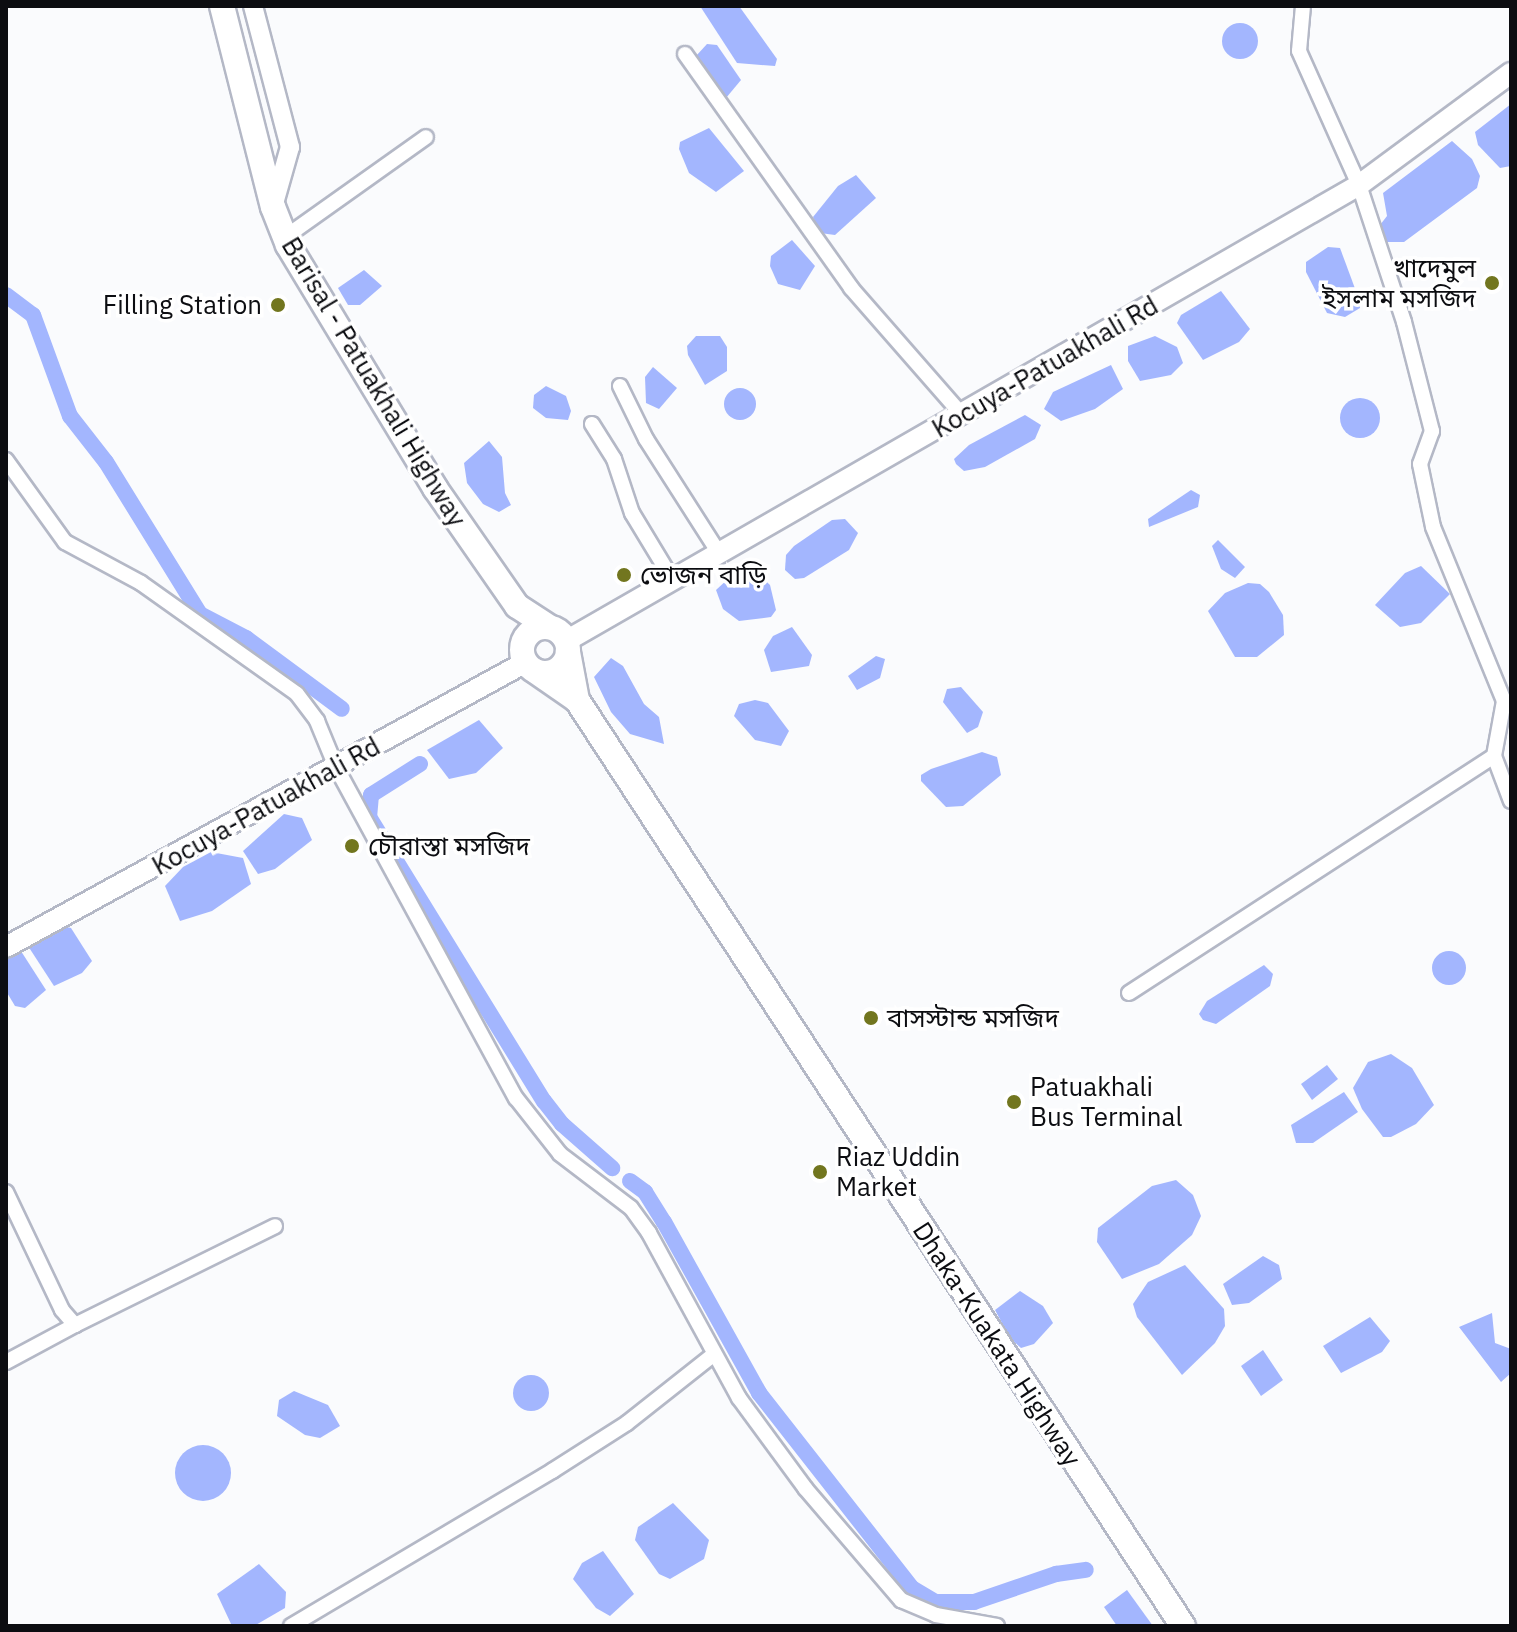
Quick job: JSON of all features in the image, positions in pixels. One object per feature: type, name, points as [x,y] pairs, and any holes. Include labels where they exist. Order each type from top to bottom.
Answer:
[{"type":"main road","name":"Barisal - Patuakhali Highway","points":[[222,6],[273,207],[284,238],[379,400],[517,606],[561,640]]},
{"type":"main road","name":"Kocuya-Patuakhali Rd","points":[[561,640],[962,415],[1359,185],[1511,73]]},
{"type":"main road","name":"Barisal - Patuakhali Highway","points":[[517,606],[527,659]]},
{"type":"main road","points":[[527,659],[529,634],[561,640]]},
{"type":"main road","points":[[527,659],[557,670],[561,640]]},
{"type":"main road","points":[[561,640],[577,700]]},
{"type":"main road","name":"Kocuya-Patuakhali Rd","points":[[6,947],[527,659]]},
{"type":"main road","points":[[527,659],[577,700]]},
{"type":"main road","name":"Dhaka-Kuakata Highway","points":[[577,700],[1183,1626]]},
{"type":"street","points":[[253,6],[290,147],[273,207]]},
{"type":"street","points":[[1303,6],[1299,51],[1359,185],[1404,322],[1432,431],[1420,464],[1433,527],[1504,701],[1494,756],[1511,801]]},
{"type":"street","points":[[685,54],[851,288],[962,415]]},
{"type":"street","points":[[284,238],[426,137]]},
{"type":"street","points":[[620,386],[646,439],[719,553]]},
{"type":"street","points":[[592,424],[614,459],[621,493],[672,579]]},
{"type":"street","points":[[6,460],[65,542],[141,583],[291,687],[317,721],[336,767],[516,1098],[560,1154],[631,1208],[713,1355],[805,1488],[901,1600],[936,1615],[997,1626]]},
{"type":"street","points":[[1129,993],[1494,756]]},
{"type":"street","points":[[6,1192],[62,1310],[75,1325]]},
{"type":"street","points":[[6,1362],[275,1226]]},
{"type":"street","points":[[291,1626],[627,1423],[713,1355]]},
{"type":"water","points":[[700,6],[739,6],[777,59],[775,66],[737,63]]},
{"type":"water","points":[[1240,23],[1253,28],[1258,41],[1253,54],[1240,59],[1227,54],[1222,41],[1227,28]]},
{"type":"water","points":[[707,44],[717,45],[741,80],[726,98],[696,56]]},
{"type":"water","points":[[1511,104],[1511,166],[1500,168],[1478,145],[1475,132]]},
{"type":"water","points":[[709,128],[744,171],[716,192],[689,173],[679,149],[680,142]]},
{"type":"water","points":[[1452,141],[1472,159],[1480,176],[1477,188],[1404,242],[1387,242],[1380,225],[1387,216],[1383,193]]},
{"type":"water","points":[[856,175],[876,198],[835,235],[820,233],[813,217],[838,186]]},
{"type":"water","points":[[792,240],[815,266],[800,290],[778,284],[770,266],[771,256]]},
{"type":"water","points":[[1328,247],[1340,248],[1360,302],[1360,308],[1345,317],[1327,313],[1306,272],[1306,262]]},
{"type":"water","points":[[364,270],[382,286],[360,305],[348,305],[338,288]]},
{"type":"water","points":[[1221,291],[1250,329],[1239,342],[1203,360],[1177,323],[1181,315]]},
{"type":"water","points":[[696,336],[720,336],[727,347],[727,371],[705,385],[688,355],[687,346]]},
{"type":"water","points":[[1155,336],[1177,347],[1183,363],[1171,375],[1140,381],[1128,361],[1128,346]]},
{"type":"water","points":[[1111,365],[1123,389],[1095,409],[1061,421],[1044,409],[1053,392]]},
{"type":"water","points":[[653,367],[677,388],[659,409],[646,403],[645,377]]},
{"type":"water","points":[[546,386],[566,396],[571,411],[568,420],[546,418],[533,408],[534,395]]},
{"type":"water","points":[[740,388],[751,393],[756,404],[751,415],[740,420],[729,415],[724,404],[729,393]]},
{"type":"water","points":[[1360,398],[1374,404],[1380,418],[1374,432],[1360,438],[1346,432],[1340,418],[1346,404]]},
{"type":"water","points":[[1025,415],[1041,425],[1035,439],[985,467],[964,471],[956,464],[954,459],[969,445]]},
{"type":"water","points":[[489,441],[502,457],[505,493],[511,505],[499,512],[483,504],[467,483],[464,463]]},
{"type":"water","points":[[1191,490],[1200,495],[1198,507],[1149,527],[1148,519]]},
{"type":"water","points":[[845,519],[858,533],[849,550],[804,578],[795,579],[785,570],[786,555],[794,546],[832,520]]},
{"type":"water","points":[[1218,540],[1245,567],[1235,578],[1221,569],[1212,546]]},
{"type":"water","points":[[742,566],[751,567],[770,585],[776,610],[771,617],[739,621],[723,609],[716,590]]},
{"type":"water","points":[[1421,566],[1450,594],[1421,623],[1400,627],[1375,605],[1405,573]]},
{"type":"water","points":[[1248,583],[1260,584],[1269,592],[1283,615],[1284,635],[1257,657],[1235,657],[1208,611],[1225,593]]},
{"type":"water","points":[[792,627],[812,655],[809,666],[771,672],[764,650],[773,636]]},
{"type":"water","points":[[876,656],[885,659],[880,678],[857,690],[848,676]]},
{"type":"water","points":[[611,658],[623,666],[644,704],[659,717],[664,744],[630,734],[611,712],[594,677]]},
{"type":"water","points":[[961,687],[983,712],[978,727],[967,733],[943,702],[947,689]]},
{"type":"water","points":[[755,700],[768,703],[789,731],[781,746],[755,740],[734,716],[739,704]]},
{"type":"water","points":[[479,720],[503,748],[476,773],[449,779],[427,750]]},
{"type":"water","points":[[982,752],[997,757],[1001,775],[963,806],[946,807],[921,781],[921,775],[931,769]]},
{"type":"water","points":[[284,814],[302,818],[312,840],[275,869],[258,874],[243,851]]},
{"type":"water","points":[[211,852],[243,858],[251,884],[212,911],[180,921],[165,886],[183,867]]},
{"type":"water","points":[[63,926],[71,928],[92,961],[82,973],[54,986],[28,946]]},
{"type":"water","points":[[6,948],[19,948],[46,990],[25,1008],[15,1006],[6,991]]},
{"type":"water","points":[[1449,951],[1461,956],[1466,968],[1461,980],[1449,985],[1437,980],[1432,968],[1437,956]]},
{"type":"water","points":[[1264,965],[1273,974],[1270,986],[1216,1024],[1203,1020],[1199,1014],[1207,1001]]},
{"type":"water","points":[[1391,1054],[1412,1068],[1434,1105],[1416,1124],[1391,1137],[1383,1137],[1362,1109],[1353,1088],[1368,1062]]},
{"type":"water","points":[[1327,1065],[1338,1079],[1312,1100],[1301,1084]]},
{"type":"water","points":[[1344,1092],[1358,1112],[1313,1143],[1296,1143],[1291,1125]]},
{"type":"water","points":[[1176,1180],[1193,1195],[1201,1216],[1192,1235],[1159,1264],[1122,1279],[1097,1242],[1098,1228],[1152,1186]]},
{"type":"water","points":[[1263,1256],[1279,1265],[1282,1279],[1249,1303],[1232,1305],[1223,1284]]},
{"type":"water","points":[[1185,1265],[1224,1309],[1225,1326],[1215,1343],[1182,1375],[1137,1317],[1133,1304],[1148,1282]]},
{"type":"water","points":[[1020,1291],[1043,1306],[1053,1323],[1034,1344],[1021,1348],[1010,1338],[995,1310]]},
{"type":"water","points":[[1492,1313],[1495,1343],[1511,1349],[1511,1373],[1501,1382],[1459,1327]]},
{"type":"water","points":[[1370,1317],[1390,1341],[1382,1352],[1341,1373],[1323,1346]]},
{"type":"water","points":[[1263,1350],[1283,1380],[1261,1396],[1241,1366]]},
{"type":"water","points":[[531,1375],[544,1380],[549,1393],[544,1406],[531,1411],[518,1406],[513,1393],[518,1380]]},
{"type":"water","points":[[294,1391],[328,1405],[340,1426],[320,1438],[305,1435],[277,1416],[279,1400]]},
{"type":"water","points":[[203,1445],[223,1453],[231,1473],[223,1493],[203,1501],[183,1493],[175,1473],[183,1453]]},
{"type":"water","points":[[673,1503],[709,1540],[704,1559],[670,1579],[659,1574],[635,1540],[638,1527]]},
{"type":"water","points":[[603,1551],[634,1594],[610,1616],[596,1608],[573,1579],[582,1563]]},
{"type":"water","points":[[259,1564],[286,1592],[285,1608],[254,1626],[232,1626],[217,1594]]},
{"type":"water","points":[[1127,1590],[1153,1626],[1117,1626],[1104,1607]]},
{"type":"waterway","points":[[6,295],[33,315],[70,416],[106,462],[200,614],[246,638],[342,709]]},
{"type":"waterway","points":[[420,764],[371,795],[369,817],[544,1101],[562,1124],[612,1168]]},
{"type":"waterway","points":[[630,1181],[645,1192],[664,1222],[759,1393],[912,1588],[935,1602],[974,1602],[1056,1574],[1086,1570]]},
{"type":"place","name":"খাদেমুল ইসলাম মসজিদ","points":[[1492,283]]},
{"type":"place","name":"Filling Station","points":[[278,305]]},
{"type":"place","name":"ভোজন বাড়ি","points":[[624,575]]},
{"type":"place","name":"চৌরাস্তা মসজিদ","points":[[352,846]]},
{"type":"place","name":"বাসস্টান্ড মসজিদ","points":[[871,1018]]},
{"type":"place","name":"Patuakhali Bus Terminal","points":[[1014,1102]]},
{"type":"place","name":"Riaz Uddin Market","points":[[820,1172]]}]
